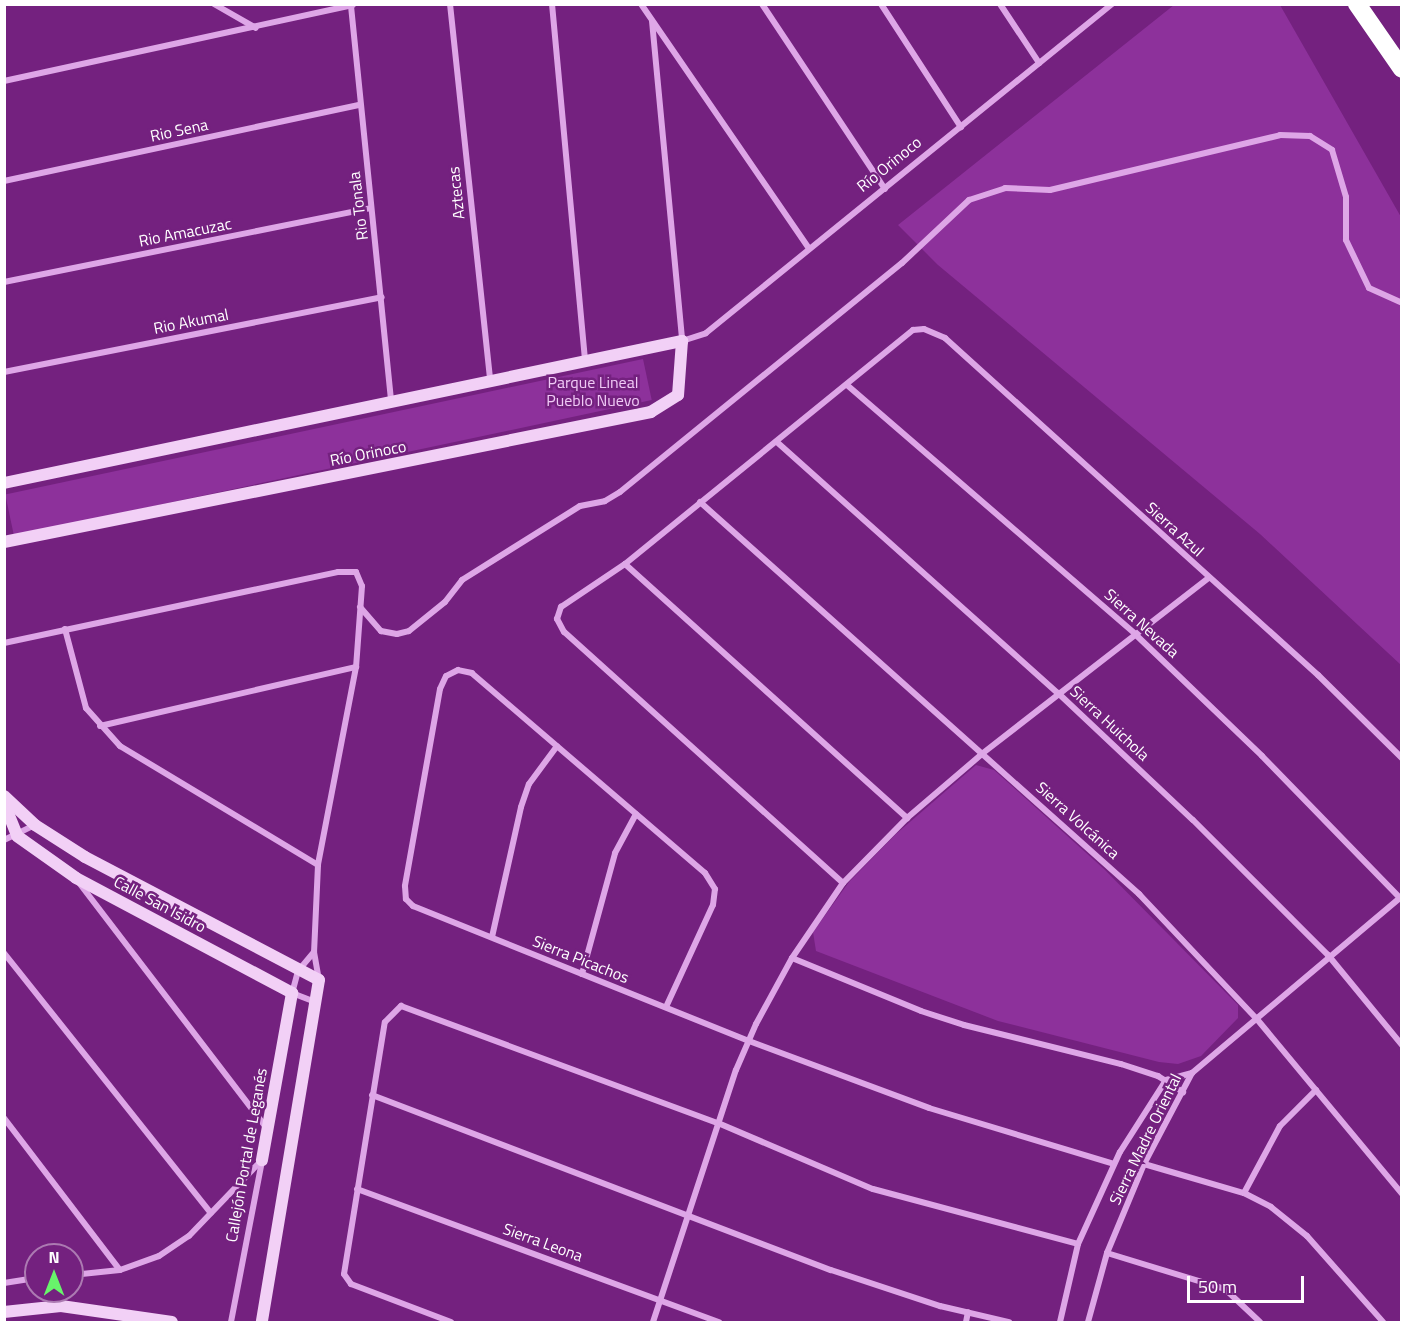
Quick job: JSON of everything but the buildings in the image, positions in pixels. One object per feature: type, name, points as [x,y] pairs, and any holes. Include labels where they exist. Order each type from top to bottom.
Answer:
[{"type":"highway","points":[[1357,4],[1401,69]]},
{"type":"street","points":[[214,4],[257,28]]},
{"type":"street","name":"Aztecas","points":[[450,4],[490,379]]},
{"type":"street","points":[[552,4],[585,359]]},
{"type":"street","points":[[641,4],[809,248]]},
{"type":"street","points":[[762,4],[885,189]]},
{"type":"street","points":[[881,4],[961,127]]},
{"type":"street","points":[[1000,4],[1039,63]]},
{"type":"street","name":"Río Orinoco","points":[[4,483],[391,403],[585,359],[682,341],[706,333],[1112,4]]},
{"type":"street","points":[[4,81],[257,28],[353,5]]},
{"type":"street","name":"Rio Tonala","points":[[353,5],[360,105],[382,297],[391,403]]},
{"type":"street","points":[[652,21],[682,341]]},
{"type":"street","name":"Rio Sena","points":[[4,181],[360,105]]},
{"type":"street","points":[[360,607],[381,631],[397,634],[409,631],[445,602],[462,580],[580,506],[605,501],[620,492],[902,262],[969,200],[1005,188],[1050,190],[1280,135],[1310,136],[1332,150],[1346,197],[1346,240],[1369,288],[1401,303]]},
{"type":"street","name":"Rio Amacuzac","points":[[4,282],[371,208]]},
{"type":"street","name":"Rio Akumal","points":[[4,372],[382,297]]},
{"type":"street","name":"Sierra Azul","points":[[847,385],[904,335],[924,329],[945,338],[1318,675],[1401,758]]},
{"type":"street","name":"Río Orinoco","points":[[4,542],[651,412],[678,395],[682,341]]},
{"type":"street","points":[[843,883],[558,625],[561,607],[625,564],[847,385]]},
{"type":"street","name":"Sierra Nevada","points":[[847,385],[1135,634],[1262,756],[1401,898]]},
{"type":"street","name":"Sierra Huichola","points":[[777,443],[1058,693],[1328,955],[1401,1045]]},
{"type":"street","name":"Sierra Volcánica","points":[[700,502],[1139,894],[1256,1018],[1401,1194]]},
{"type":"street","points":[[625,564],[907,818]]},
{"type":"street","points":[[4,643],[350,570],[361,578],[356,667],[318,865],[314,952],[319,980],[264,1322]]},
{"type":"street","points":[[653,1323],[718,1123],[749,1041],[792,958],[843,883],[907,818],[983,753],[1209,578]]},
{"type":"street","points":[[65,629],[86,708],[100,726],[139,761],[318,865]]},
{"type":"street","points":[[100,726],[356,667]]},
{"type":"street","name":"Sierra Picachos","points":[[557,746],[472,673],[458,670],[446,676],[440,689],[405,886],[406,899],[413,906],[749,1041],[929,1108],[1114,1164]]},
{"type":"street","points":[[492,937],[524,800],[540,767],[557,746],[705,873],[715,889],[713,905],[666,1007]]},
{"type":"street","name":"Calle San Isidro","points":[[4,796],[35,825],[86,857],[298,971],[319,980]]},
{"type":"street","points":[[4,803],[18,836]]},
{"type":"street","points":[[582,974],[615,853],[636,814]]},
{"type":"street","points":[[4,840],[18,836],[35,825]]},
{"type":"street","name":"Calle San Isidro","points":[[18,836],[76,878],[292,993]]},
{"type":"street","points":[[76,878],[267,1129]]},
{"type":"street","points":[[1192,1073],[1328,955],[1401,898]]},
{"type":"street","points":[[314,952],[298,971],[292,993],[315,1002]]},
{"type":"street","name":"Callejón Portal de Leganés","points":[[4,953],[211,1214]]},
{"type":"street","points":[[792,958],[964,1025],[1121,1064],[1166,1080],[1183,1092]]},
{"type":"street","name":"Callejón Portal de Leganés","points":[[231,1323],[292,993]]},
{"type":"street","points":[[451,1323],[351,1284],[344,1275],[344,1263],[385,1022],[401,1006],[718,1123],[873,1189],[1078,1244]]},
{"type":"street","name":"Sierra Madre Oriental","points":[[1060,1323],[1078,1244],[1114,1164],[1166,1080],[1192,1073]]},
{"type":"street","name":"Sierra Madre Oriental","points":[[1088,1323],[1107,1253],[1144,1164],[1192,1073]]},
{"type":"street","points":[[1244,1193],[1280,1126],[1316,1090]]},
{"type":"street","points":[[372,1095],[831,1270],[1009,1323]]},
{"type":"street","points":[[4,1118],[120,1270]]},
{"type":"street","points":[[84,1274],[120,1270],[159,1256],[211,1214],[262,1160]]},
{"type":"street","points":[[1144,1164],[1244,1193],[1271,1207],[1307,1236],[1383,1323]]},
{"type":"street","name":"Sierra Leona","points":[[357,1189],[661,1299],[718,1323]]},
{"type":"street","points":[[1107,1253],[1225,1289],[1260,1323]]},
{"type":"street","points":[[5,1282],[24,1280]]},
{"type":"street","points":[[4,1312],[61,1306],[112,1317],[171,1323]]},
{"type":"street","points":[[966,1323],[968,1312]]},
{"type":"green space","points":[[1174,5],[1280,5],[1401,217],[1401,665],[1260,534],[938,265],[898,225]]},
{"type":"green space","name":"Parque Lineal Pueblo Nuevo","points":[[643,359],[652,400],[14,536],[5,495]]},
{"type":"green space","points":[[976,765],[994,770],[1104,869],[1238,1005],[1238,1018],[1201,1056],[1178,1064],[1159,1062],[998,1021],[816,951],[813,932],[849,882],[896,834]]}]
